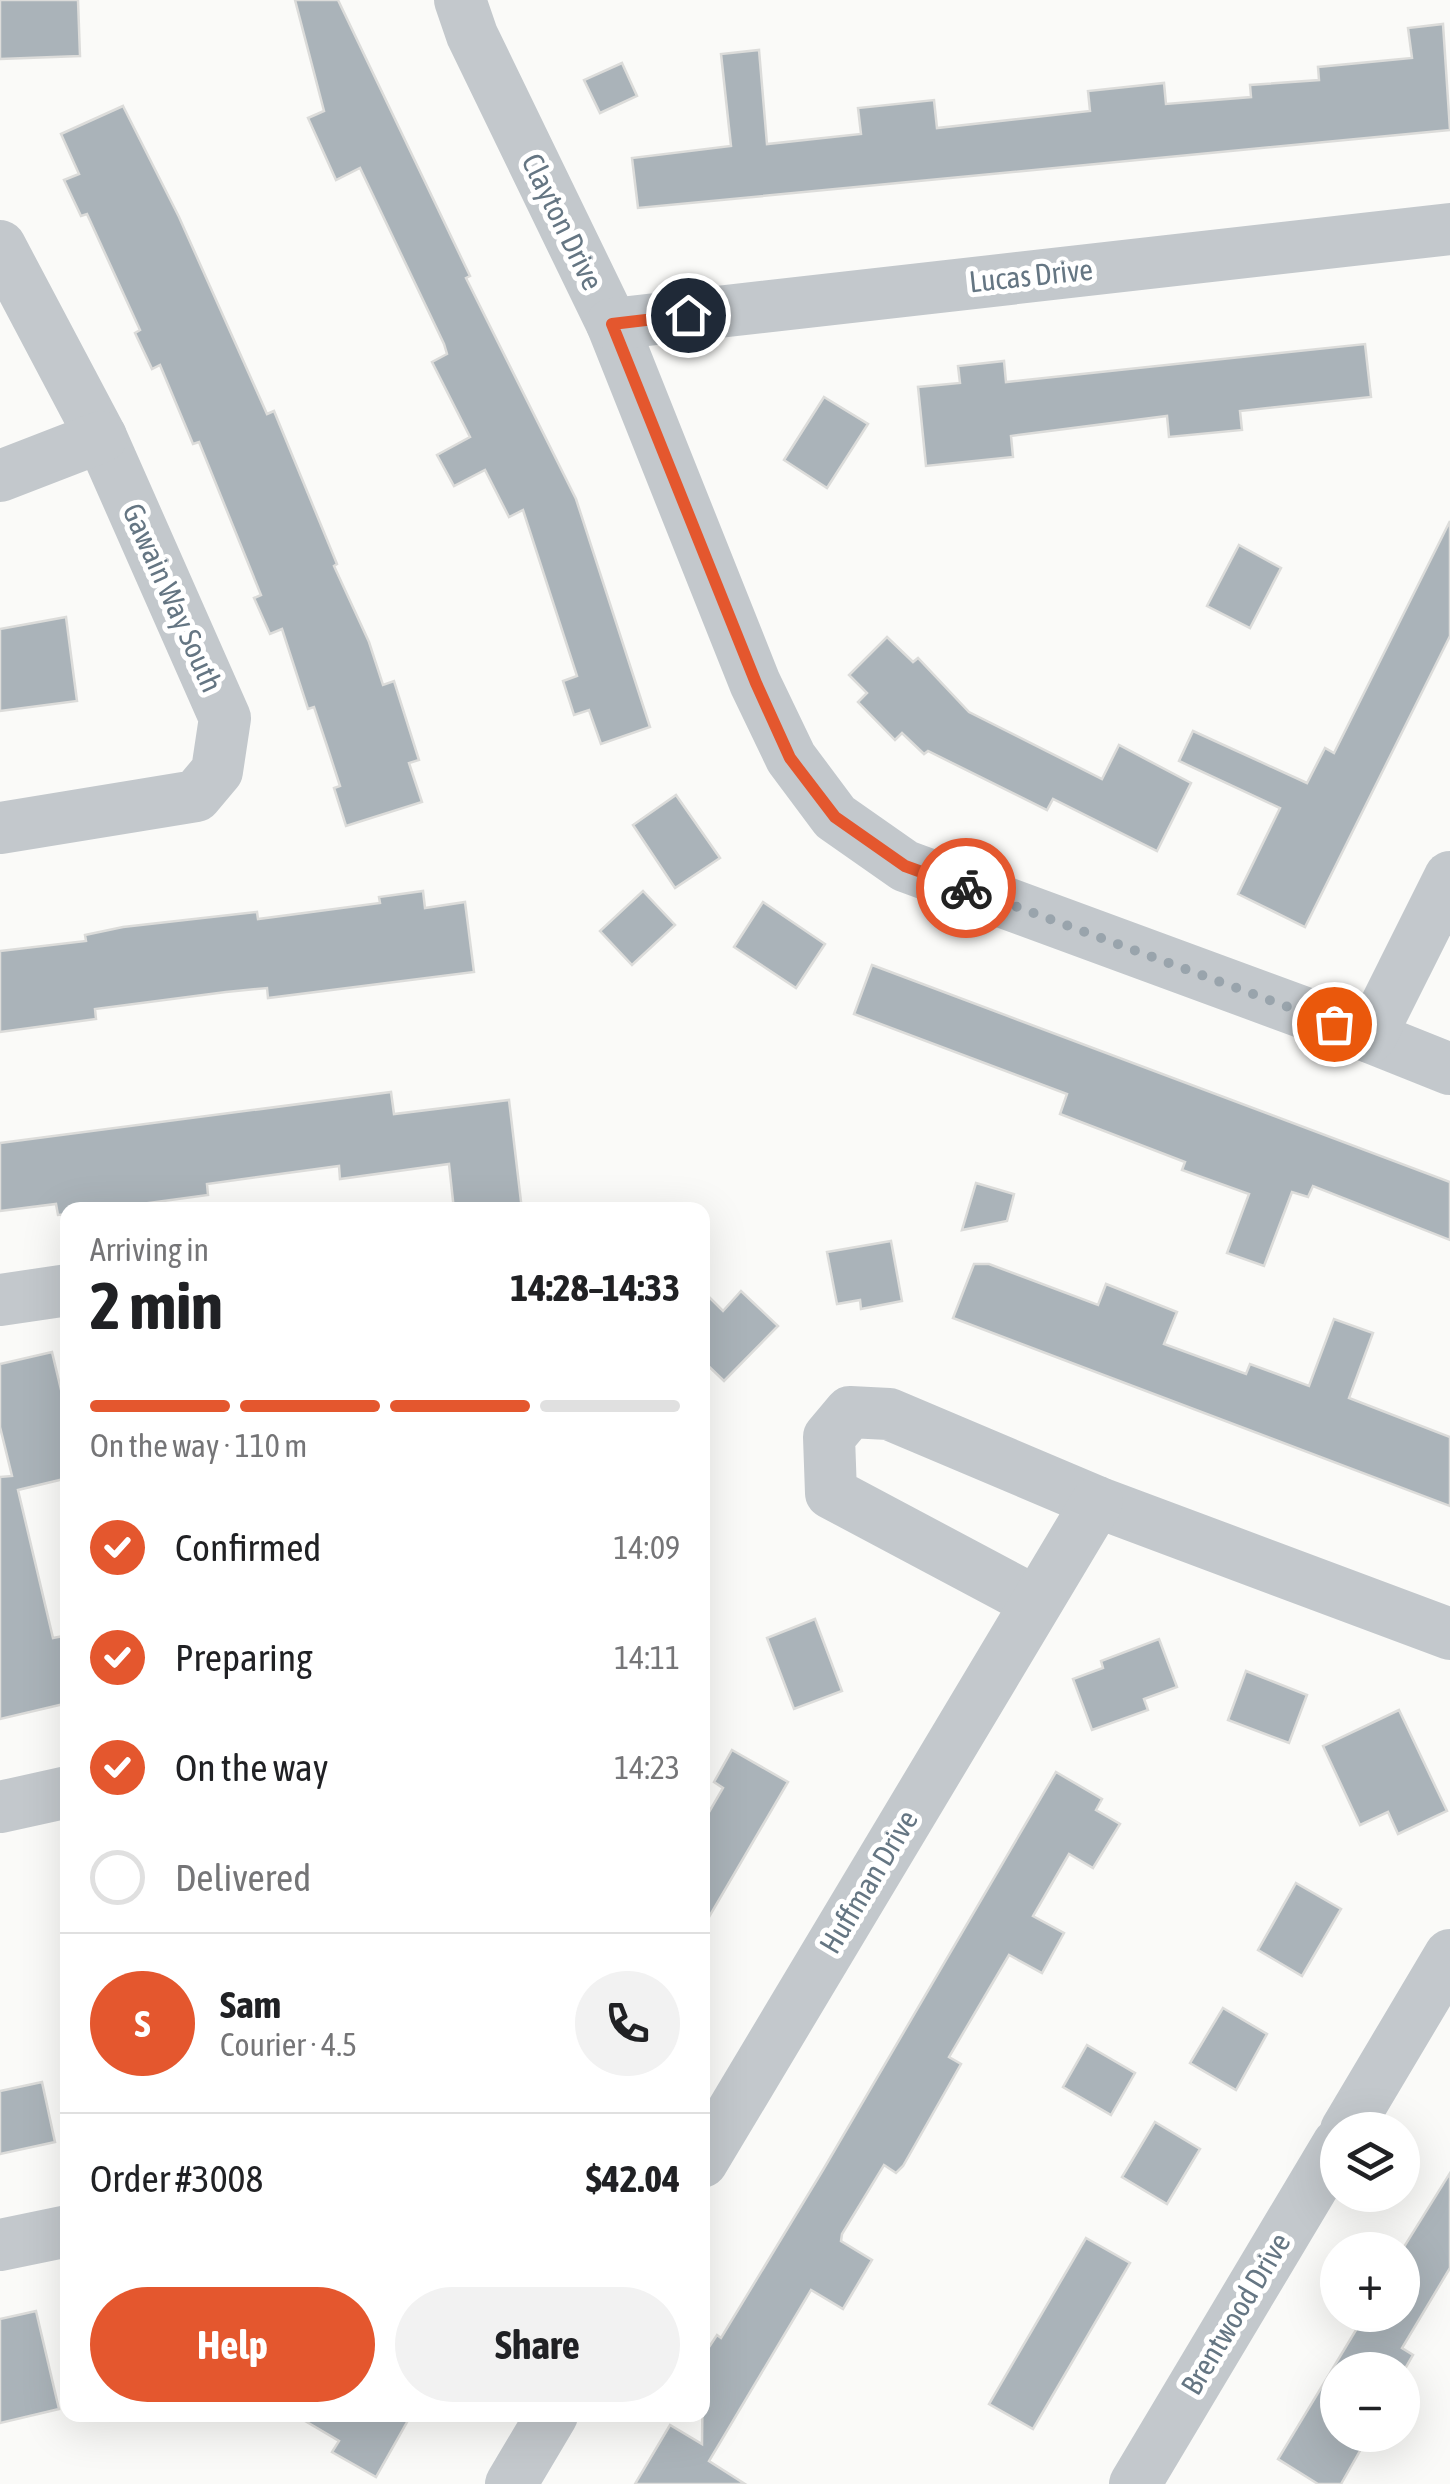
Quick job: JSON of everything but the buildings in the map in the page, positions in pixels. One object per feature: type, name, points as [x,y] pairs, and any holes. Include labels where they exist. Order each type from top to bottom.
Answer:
[{"type":"street","name":"Clayton Drive","points":[[460,0],[472,36],[612,324],[790,758],[835,817],[905,866],[1370,1036],[1450,1069]]},
{"type":"street","name":"Lucas Drive","points":[[612,324],[1450,229]]},
{"type":"street","name":"Gawain Way South","points":[[0,246],[101,437],[226,718],[217,770],[196,796],[0,828]]},
{"type":"street","points":[[0,476],[101,437]]},
{"type":"street","points":[[1370,1036],[1450,877]]},
{"type":"street","points":[[0,1300],[60,1291]]},
{"type":"street","points":[[1036,1602],[830,1493],[829,1437],[850,1412],[889,1414],[1097,1502],[1450,1634]]},
{"type":"street","name":"Huffman Drive","points":[[710,2149],[1097,1502]]},
{"type":"street","points":[[0,1807],[60,1801]]},
{"type":"street","points":[[1357,2112],[1450,1956]]},
{"type":"street","name":"Brentwood Drive","points":[[1135,2484],[1320,2174]]},
{"type":"street","points":[[0,2245],[60,2233]]},
{"type":"street","points":[[511,2484],[548,2422]]},
{"type":"way so far","points":[[966,888],[1334,1024]]},
{"type":"route","points":[[688,315],[612,324],[790,758],[835,817],[905,866],[966,888]]}]
